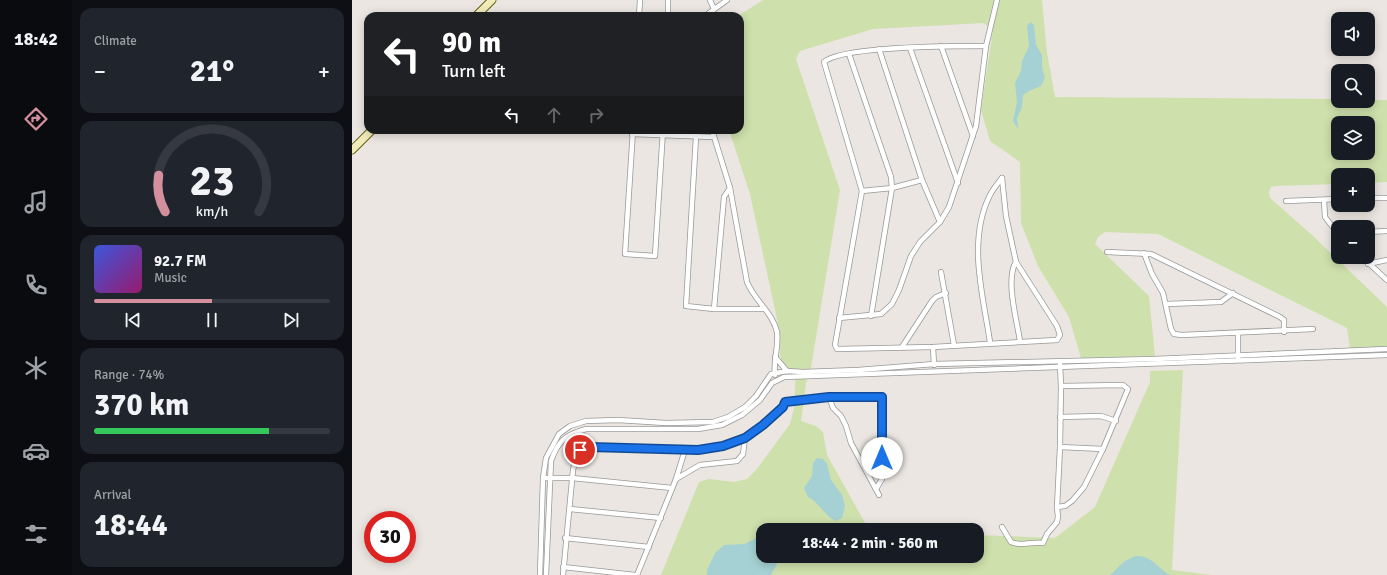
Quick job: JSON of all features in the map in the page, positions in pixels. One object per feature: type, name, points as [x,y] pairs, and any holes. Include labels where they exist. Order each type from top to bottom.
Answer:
[{"type":"main road","points":[[480,12],[492,0]]},
{"type":"main road","points":[[352,150],[368,134]]},
{"type":"street","points":[[639,12],[640,0]]},
{"type":"street","points":[[668,0],[668,12]]},
{"type":"street","points":[[710,0],[714,9]]},
{"type":"street","points":[[710,12],[727,0]]},
{"type":"street","points":[[840,318],[881,314],[892,304],[900,290],[911,256],[920,242],[940,222],[949,207],[976,126],[986,46],[997,0]]},
{"type":"street","points":[[986,46],[941,46],[879,49],[849,54],[826,60],[824,65],[862,191],[835,345],[839,350],[933,347],[990,342],[1057,340],[1060,334],[1058,326],[1016,262],[1006,216],[1002,178],[990,195],[983,213],[977,258],[990,342]]},
{"type":"street","points":[[941,46],[973,136]]},
{"type":"street","points":[[910,48],[958,183]]},
{"type":"street","points":[[879,49],[922,180],[940,222]]},
{"type":"street","points":[[849,54],[891,177],[892,188],[871,316]]},
{"type":"street","points":[[632,134],[625,254],[655,256],[663,134]]},
{"type":"street","points":[[676,134],[696,137],[714,137]]},
{"type":"street","points":[[713,134],[730,188],[747,282],[751,292],[777,332],[775,357],[776,380]]},
{"type":"street","points":[[696,137],[686,306],[714,309],[763,309]]},
{"type":"street","points":[[862,191],[892,188],[922,180]]},
{"type":"street","points":[[714,309],[724,197],[730,188]]},
{"type":"street","points":[[1375,198],[1387,198]]},
{"type":"street","points":[[1324,200],[1325,217],[1331,224]]},
{"type":"street","points":[[1286,201],[1331,200]]},
{"type":"street","points":[[1375,232],[1387,231]]},
{"type":"street","points":[[1107,252],[1151,254],[1284,320],[1284,332]]},
{"type":"street","points":[[1144,253],[1152,274],[1163,293],[1171,329],[1174,334],[1182,335],[1313,330]]},
{"type":"street","points":[[1375,263],[1387,260]]},
{"type":"street","points":[[1016,262],[1012,269],[1011,280],[1020,341]]},
{"type":"street","points":[[1368,264],[1387,280]]},
{"type":"street","points":[[941,272],[946,293],[954,346]]},
{"type":"street","points":[[902,347],[932,301],[936,297],[946,293]]},
{"type":"street","points":[[1166,304],[1221,302],[1232,293]]},
{"type":"street","points":[[1238,333],[1238,358]]},
{"type":"street","points":[[933,347],[934,370]]},
{"type":"street","points":[[546,575],[551,461],[556,448],[563,439],[574,432],[586,429],[698,429],[722,425],[732,421],[752,408],[776,380],[784,377],[934,370],[1060,367],[1387,349]]},
{"type":"street","points":[[540,575],[543,478],[546,458],[551,446],[560,434],[570,426],[586,421],[618,420],[666,423],[713,422],[728,417],[745,406],[756,396],[767,378],[775,373],[788,371],[858,370],[934,364],[1059,360],[1387,355]]},
{"type":"street","points":[[775,357],[788,371]]},
{"type":"street","points":[[1002,527],[1009,540],[1014,544],[1043,543],[1047,534],[1057,522],[1061,386],[1059,360]]},
{"type":"street","points":[[1057,507],[1065,506],[1079,495],[1116,422],[1128,389],[1126,386],[1061,386]]},
{"type":"street","points":[[829,397],[833,408],[841,416],[846,426],[851,443],[879,495]]},
{"type":"street","points":[[563,575],[565,538],[570,509],[572,478],[578,453],[583,448],[670,448],[698,450],[723,446],[745,438],[763,425],[783,407],[785,402],[829,397],[882,397],[882,479],[876,489]]},
{"type":"street","points":[[1060,417],[1101,416],[1116,422]]},
{"type":"street","points":[[676,479],[700,465],[737,461],[743,454],[745,438]]},
{"type":"street","points":[[1060,447],[1103,449]]},
{"type":"street","points":[[563,567],[636,575],[661,518],[685,450]]},
{"type":"street","points":[[543,478],[572,478],[672,488]]},
{"type":"street","points":[[570,509],[661,518]]},
{"type":"street","points":[[565,538],[649,547]]},
{"type":"green space","points":[[763,0],[1042,0],[1047,53],[1055,97],[1331,99],[1331,108],[1375,108],[1375,100],[1387,100],[1387,182],[1375,183],[1375,168],[1331,168],[1331,184],[1275,186],[1271,187],[1269,192],[1270,198],[1331,253],[1331,264],[1342,264],[1387,307],[1387,348],[1350,348],[1347,328],[1158,234],[1105,232],[1098,237],[1095,244],[1149,296],[1155,356],[1081,358],[1069,317],[1038,266],[1021,223],[1020,162],[990,141],[981,110],[993,29],[983,23],[873,29],[800,51],[796,59],[840,190],[811,368],[806,383],[801,421],[816,426],[823,432],[827,455],[865,523],[756,523],[756,563],[984,563],[984,535],[1055,538],[1095,507],[1150,382],[1150,371],[1183,370],[1172,570],[1212,575],[661,575],[699,482],[709,479],[734,482],[747,479],[756,470],[790,424],[794,408],[796,369],[789,369],[783,365],[780,356],[780,333],[750,194],[730,134],[744,134],[744,12]]},
{"type":"water","points":[[1030,22],[1034,25],[1036,45],[1042,55],[1042,68],[1045,78],[1041,86],[1023,95],[1022,107],[1017,118],[1018,129],[1013,121],[1017,102],[1015,83],[1021,71],[1022,61],[1029,46],[1027,26]]},
{"type":"water","points":[[817,458],[823,459],[827,464],[831,480],[842,495],[845,506],[842,518],[835,521],[827,515],[816,502],[808,497],[804,488],[812,476],[813,463]]},
{"type":"water","points":[[756,538],[756,563],[777,563],[771,575],[707,575],[707,570],[715,553],[724,545],[745,544]]},
{"type":"water","points":[[1135,556],[1141,556],[1150,560],[1170,575],[1110,575],[1125,561]]},
{"type":"route","points":[[580,450],[590,447],[670,448],[698,450],[723,446],[745,438],[763,425],[783,407],[785,402],[829,397],[882,397],[882,458]]}]
